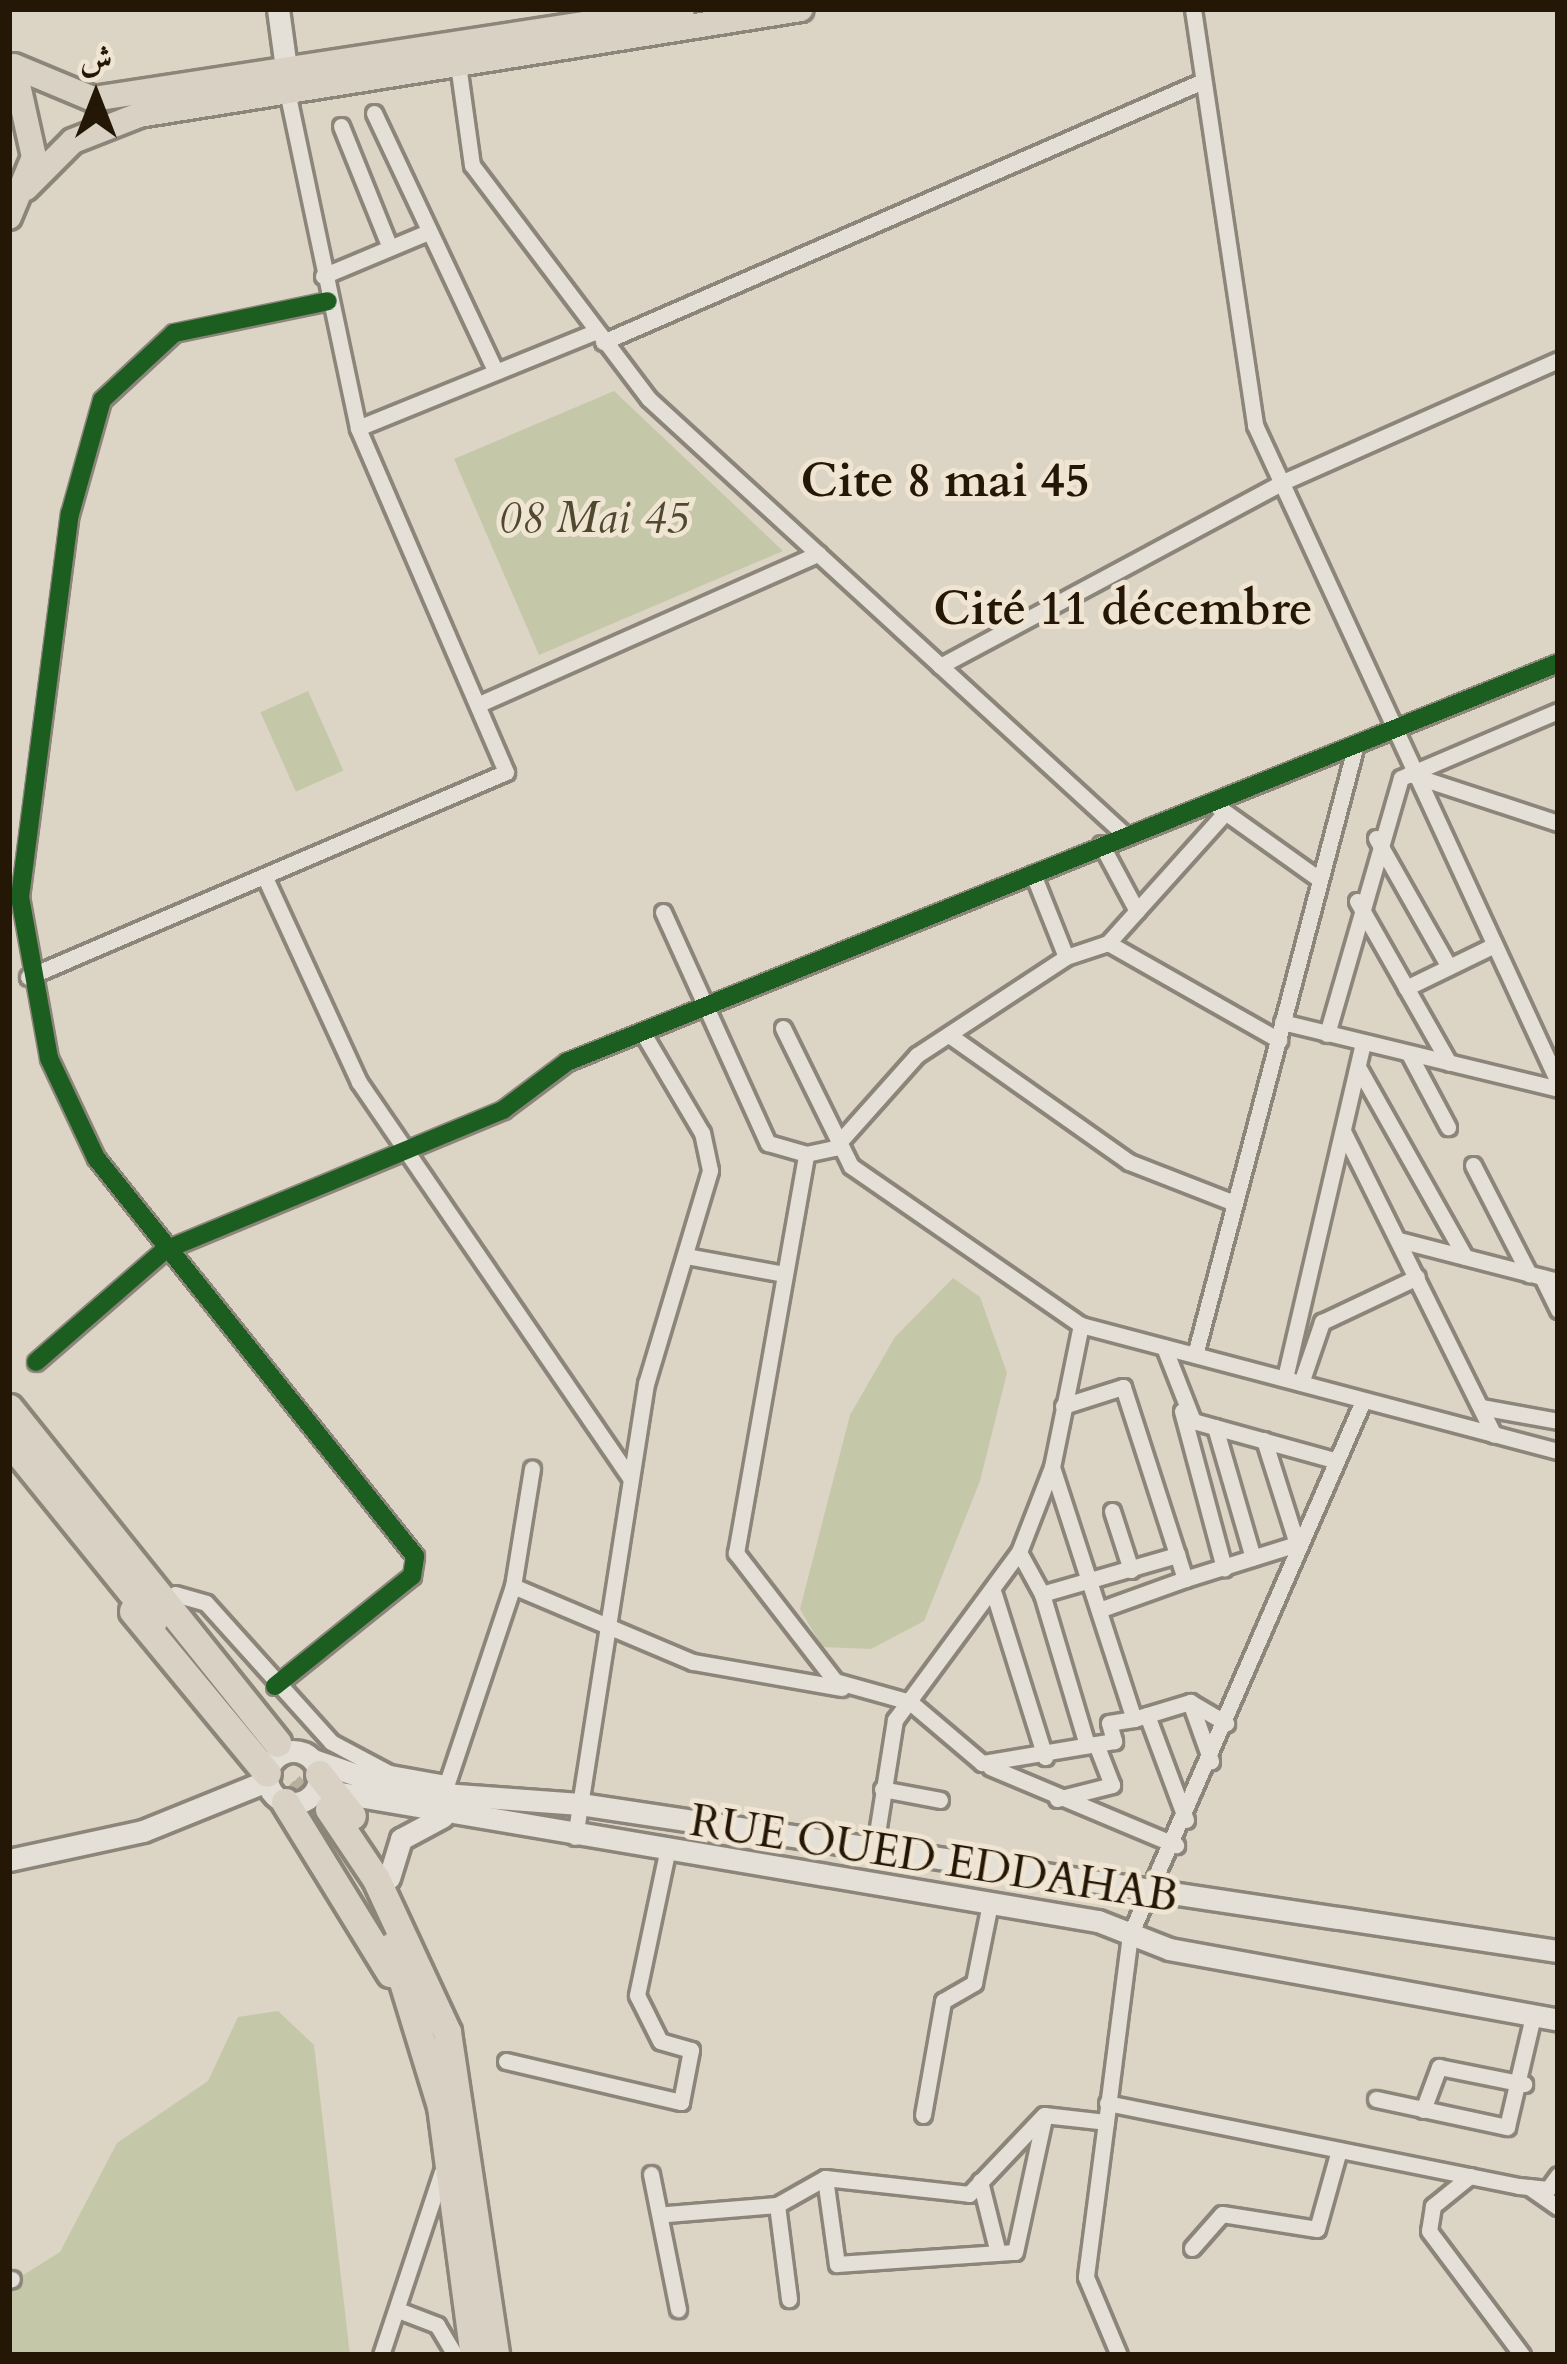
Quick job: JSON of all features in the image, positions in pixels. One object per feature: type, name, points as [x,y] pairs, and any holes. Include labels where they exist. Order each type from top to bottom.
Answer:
[{"type":"highway","points":[[9,1408],[118,1560],[175,1594],[415,1955]]},
{"type":"highway","points":[[9,1441],[118,1560],[298,1781],[389,1878],[458,2081],[494,2355]]},
{"type":"highway","points":[[298,1781],[412,1999],[446,2139],[473,2355]]},
{"type":"highway","points":[[490,2319],[506,2355]]},
{"type":"main road","points":[[278,9],[286,68]]},
{"type":"main road","points":[[9,217],[26,188],[73,141],[115,121],[286,95],[457,49],[682,9]]},
{"type":"main road","points":[[11,63],[93,99],[286,68],[801,9]]},
{"type":"main road","points":[[11,63],[34,125],[26,188]]},
{"type":"main road","points":[[9,1860],[113,1840],[298,1781],[447,1798],[575,1837],[990,1904],[1558,2020]]},
{"type":"main road","name":"RUE OUED EDDAHAB","points":[[298,1781],[447,1798],[580,1804],[875,1846],[1148,1894],[1558,1951]]},
{"type":"main road","points":[[389,1878],[411,1828],[447,1798]]},
{"type":"street","points":[[1193,9],[1255,424],[1285,482],[1409,774],[1558,1086]]},
{"type":"street","points":[[457,49],[472,165],[599,337],[818,554],[1124,834]]},
{"type":"street","points":[[28,977],[267,882],[506,772],[358,428],[286,95],[286,68]]},
{"type":"street","points":[[358,428],[496,372],[599,337],[1204,82]]},
{"type":"street","points":[[374,113],[426,232],[496,372]]},
{"type":"street","points":[[341,126],[390,248]]},
{"type":"street","points":[[323,276],[426,232]]},
{"type":"street","points":[[274,1686],[412,1576],[416,1560],[165,1250],[66,1102],[16,924],[70,514],[102,400],[174,333],[328,301]]},
{"type":"street","points":[[940,665],[1285,482],[1558,360]]},
{"type":"street","points":[[479,704],[818,554]]},
{"type":"street","points":[[37,1363],[165,1250],[402,1148],[644,1035],[1124,834],[1354,752],[1558,663]]},
{"type":"street","points":[[1327,1034],[1376,838],[1409,774],[1558,711]]},
{"type":"street","points":[[1195,1355],[1354,752]]},
{"type":"street","points":[[1409,774],[1558,823]]},
{"type":"street","points":[[1214,799],[1222,815],[1319,879]]},
{"type":"street","points":[[664,912],[700,1012],[768,1143],[806,1154],[833,1148],[950,1034],[1066,957],[1108,943],[1222,815]]},
{"type":"street","points":[[1376,838],[1448,967]]},
{"type":"street","points":[[1101,844],[1137,911]]},
{"type":"street","points":[[1033,874],[1066,957]]},
{"type":"street","points":[[267,882],[358,1082],[629,1477]]},
{"type":"street","points":[[1357,901],[1449,1063]]},
{"type":"street","points":[[1108,943],[1279,1040]]},
{"type":"street","points":[[1406,988],[1492,946]]},
{"type":"street","points":[[1282,1022],[1558,1086]]},
{"type":"street","points":[[783,1028],[833,1148],[1081,1325],[1558,1451]]},
{"type":"street","points":[[950,1034],[1129,1162],[1234,1203]]},
{"type":"street","points":[[575,1837],[604,1616],[629,1477],[709,1150],[644,1035]]},
{"type":"street","points":[[1293,1381],[1363,1043]]},
{"type":"street","points":[[1409,1054],[1448,1127]]},
{"type":"street","points":[[1358,1067],[1466,1257]]},
{"type":"street","points":[[1343,1131],[1494,1435]]},
{"type":"street","points":[[806,1154],[737,1563],[848,1689]]},
{"type":"street","points":[[1473,1165],[1543,1277],[1558,1310]]},
{"type":"street","points":[[1399,1240],[1543,1277]]},
{"type":"street","points":[[686,1256],[784,1274]]},
{"type":"street","points":[[1293,1381],[1322,1322],[1418,1277]]},
{"type":"street","points":[[875,1846],[890,1735],[994,1594],[1019,1552],[1052,1467],[1081,1325]]},
{"type":"street","points":[[1164,1347],[1224,1568]]},
{"type":"street","points":[[1063,1406],[1123,1387],[1185,1580]]},
{"type":"street","points":[[1119,2355],[1086,2277],[1130,1935],[1176,1846],[1297,1544],[1363,1401]]},
{"type":"street","points":[[1481,1407],[1558,1421]]},
{"type":"street","points":[[1181,1408],[1215,1427],[1337,1461]]},
{"type":"street","points":[[1215,1427],[1252,1558]]},
{"type":"street","points":[[1264,1440],[1297,1544]]},
{"type":"street","points":[[1052,1467],[1099,1610],[1186,1820]]},
{"type":"street","points":[[175,1594],[206,1604],[274,1686],[367,1764],[447,1798],[513,1586],[532,1469]]},
{"type":"street","points":[[1112,1511],[1131,1570]]},
{"type":"street","points":[[1099,1610],[1297,1544]]},
{"type":"street","points":[[1019,1552],[1042,1594],[1092,1745],[1112,1785],[1051,1796]]},
{"type":"street","points":[[1042,1594],[1177,1555]]},
{"type":"street","points":[[513,1586],[604,1616],[694,1662],[910,1702],[982,1763],[1176,1846]]},
{"type":"street","points":[[994,1594],[1051,1796]]},
{"type":"street","points":[[982,1763],[1039,1758],[1114,1742],[1109,1723],[1190,1702],[1226,1723]]},
{"type":"street","points":[[1190,1702],[1210,1761]]},
{"type":"street","points":[[882,1789],[940,1800]]},
{"type":"street","points":[[506,2061],[681,2102],[691,2050],[661,2041],[637,1995],[667,1853]]},
{"type":"street","points":[[923,2115],[943,2001],[974,1982],[990,1904]]},
{"type":"street","points":[[1376,2099],[1508,2127],[1524,2084],[1533,2016]]},
{"type":"street","points":[[1423,2110],[1439,2067],[1524,2084]]},
{"type":"street","points":[[1107,2103],[1529,2187],[1548,2189],[1558,2174]]},
{"type":"street","points":[[1044,2115],[1106,2122]]},
{"type":"street","points":[[667,2214],[777,2206],[825,2178],[968,2194],[1044,2115]]},
{"type":"street","points":[[825,2178],[836,2264],[1016,2252],[1044,2115]]},
{"type":"street","points":[[382,2355],[436,2214],[446,2139]]},
{"type":"street","points":[[1192,2248],[1222,2214],[1318,2229],[1339,2150]]},
{"type":"street","points":[[651,2174],[667,2214],[678,2309]]},
{"type":"street","points":[[1470,2176],[1433,2206],[1429,2231],[1522,2355]]},
{"type":"street","points":[[980,2181],[998,2253]]},
{"type":"street","points":[[1529,2187],[1558,2206]]},
{"type":"street","points":[[777,2206],[789,2300]]},
{"type":"street","points":[[398,2310],[437,2324],[455,2355]]},
{"type":"green space","name":"08 Mai 45","points":[[614,391],[783,551],[539,655],[454,459]]},
{"type":"green space","points":[[308,691],[343,770],[296,792],[260,712]]},
{"type":"green space","points":[[953,1278],[980,1297],[1007,1373],[980,1481],[924,1621],[871,1649],[822,1647],[800,1609],[850,1415],[895,1337]]},
{"type":"green space","points":[[278,2011],[314,2045],[350,2355],[9,2355],[9,2284],[60,2252],[117,2143],[208,2081],[238,2017]]},
{"type":"tunnel","points":[[263,1753],[318,1818]]},
{"type":"cycle path","points":[[275,1686],[412,1576],[415,1556],[96,1158],[49,1058],[20,897],[70,514],[102,400],[174,333],[328,301]]},
{"type":"cycle path","points":[[36,1362],[165,1250],[503,1110],[567,1062],[1558,663]]},
{"type":"district","name":"Cite 8 mai 45","points":[[945,481]]},
{"type":"district","name":"Cité 11 décembre","points":[[1123,609]]}]
